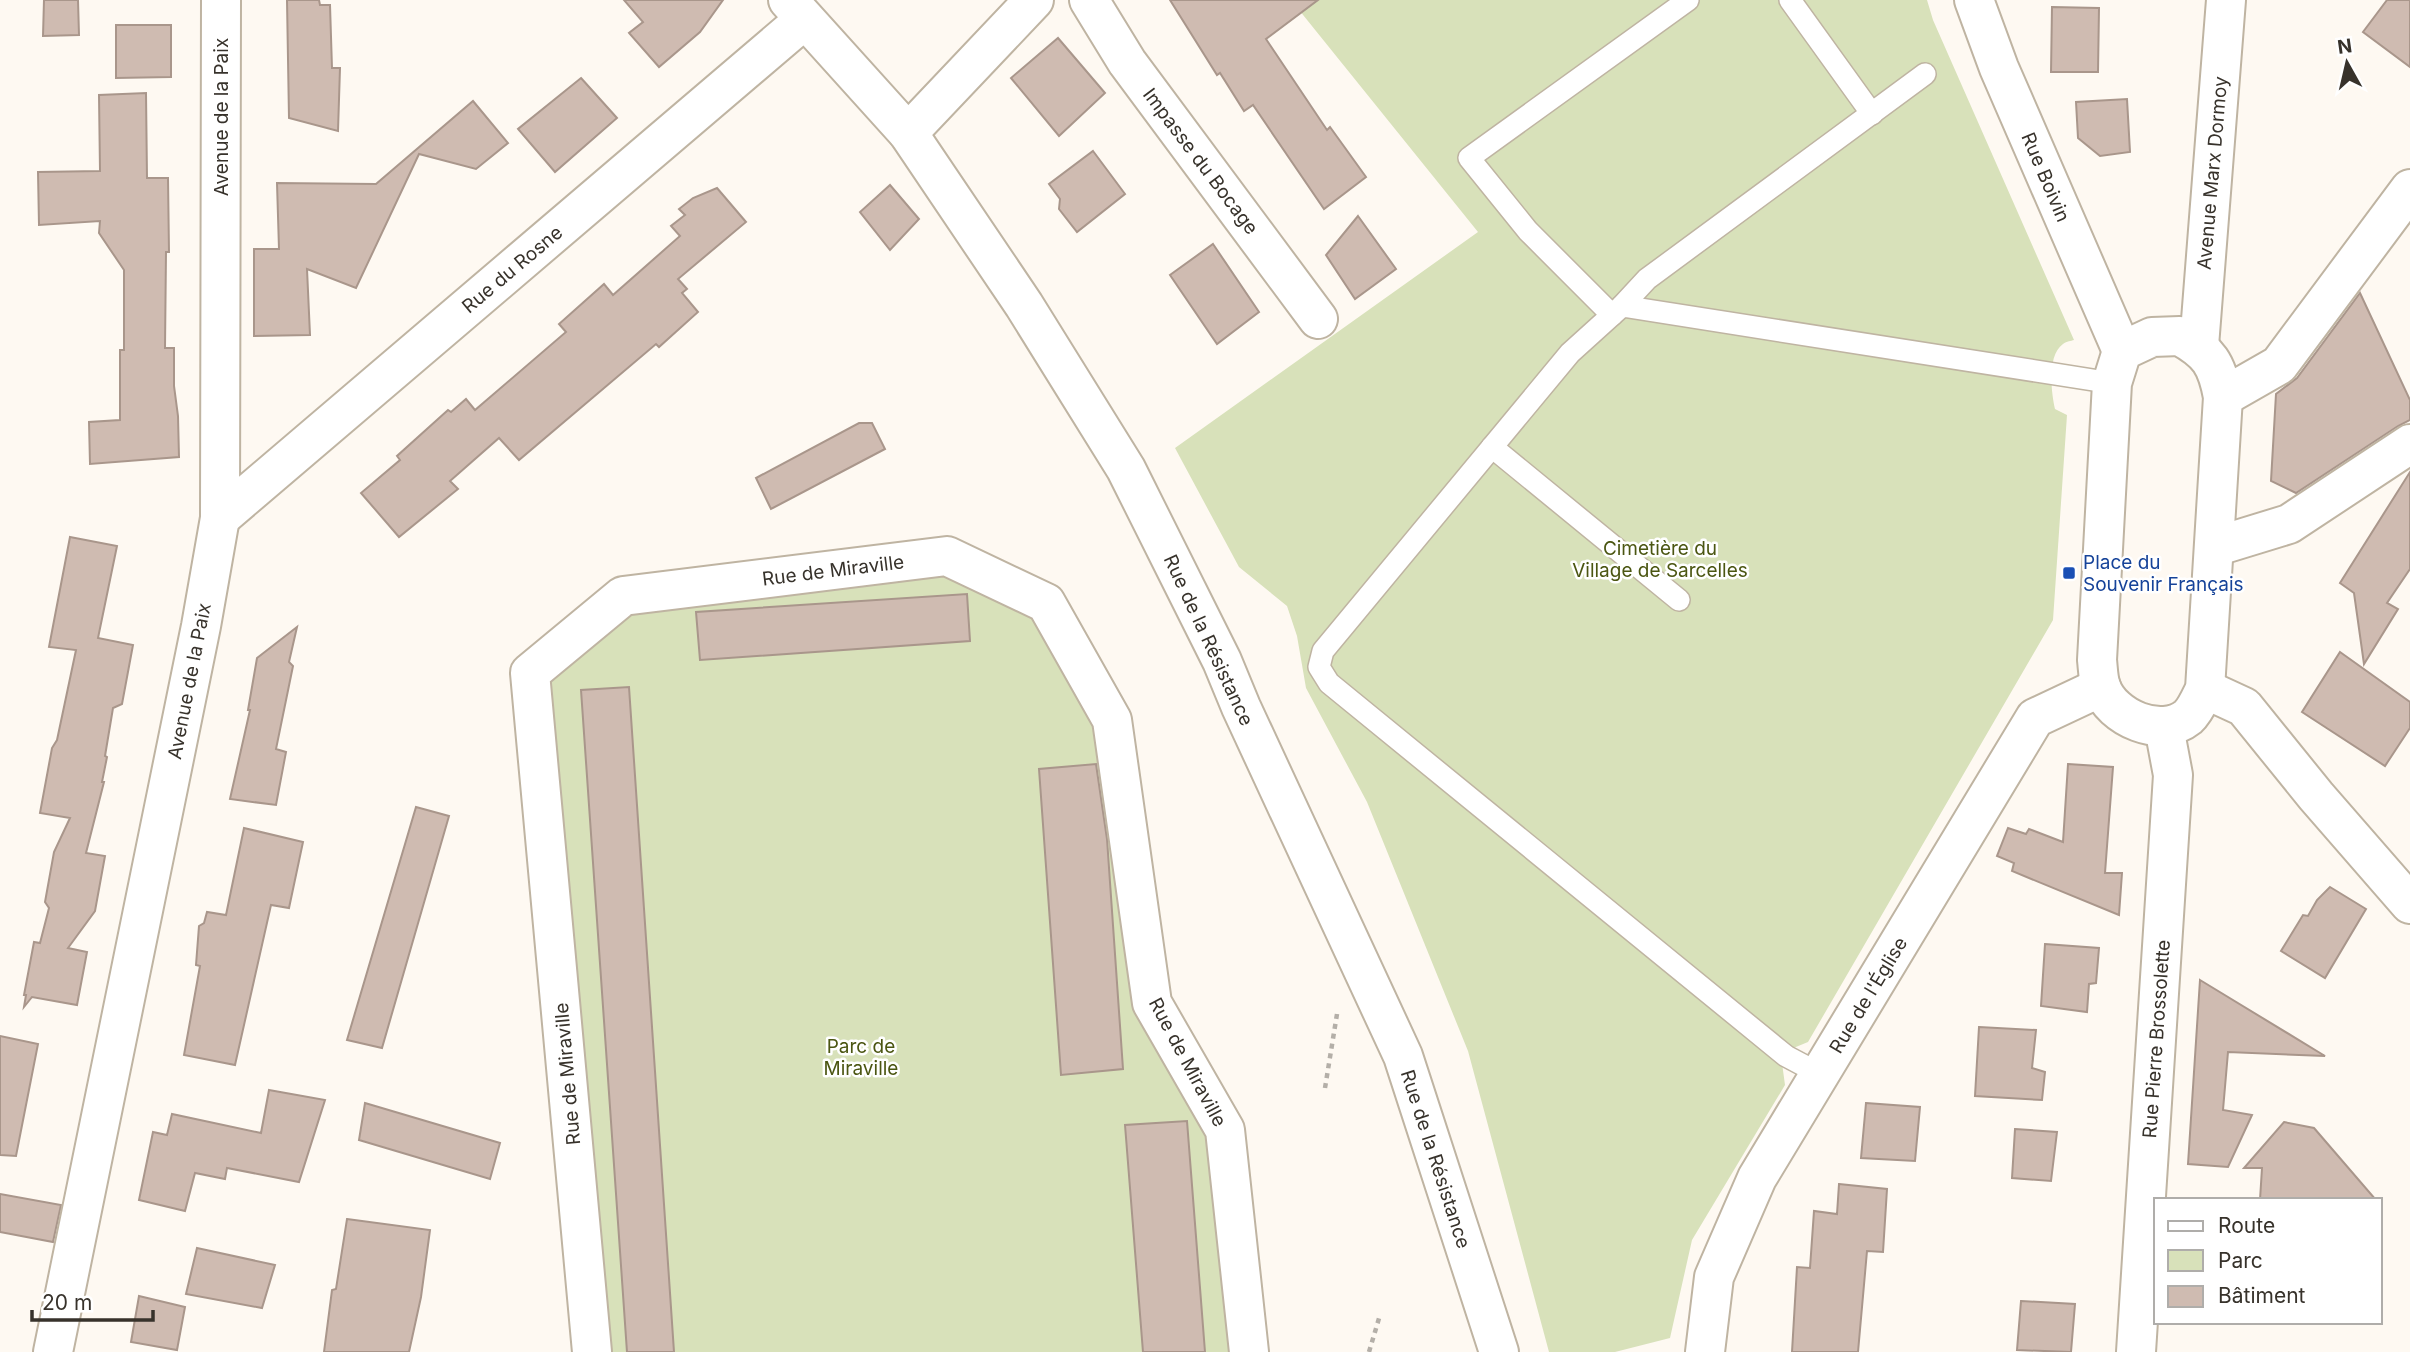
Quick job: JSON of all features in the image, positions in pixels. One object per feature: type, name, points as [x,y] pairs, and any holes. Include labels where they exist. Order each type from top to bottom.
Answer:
[{"type":"street","name":"Avenue de la Paix","points":[[53,1352],[201,626],[220,518],[221,0]]},
{"type":"street","points":[[908,133],[1034,0]]},
{"type":"street","name":"Impasse du Bocage","points":[[1089,0],[1127,62],[1318,319]]},
{"type":"street","name":"Rue Boivin","points":[[1974,0],[1998,68],[2117,367]]},
{"type":"street","name":"Avenue Marx Dormoy","points":[[2199,346],[2226,0]]},
{"type":"street","name":"Rue du Rosne","points":[[220,518],[796,10]]},
{"type":"street","name":"Rue de la Résistance","points":[[796,10],[908,133],[1024,305],[1126,469],[1223,661],[1241,707],[1402,1056],[1499,1352]]},
{"type":"street","points":[[2223,397],[2279,365],[2410,189]]},
{"type":"street","points":[[2180,336],[2199,346],[2212,361],[2219,375],[2223,397],[2205,689],[2189,717],[2164,727],[2137,722],[2111,703],[2101,687],[2097,660],[2117,367],[2152,337],[2180,336]]},
{"type":"street","points":[[2214,547],[2289,524],[2410,444]]},
{"type":"street","name":"Rue de Miraville","points":[[592,1352],[530,673],[623,596],[947,556],[1046,603],[1112,720],[1152,1003],[1225,1130],[1249,1352]]},
{"type":"street","name":"Rue de l'Église","points":[[1705,1352],[1714,1277],[1758,1178],[2035,718],[2101,687]]},
{"type":"street","points":[[2205,689],[2244,707],[2316,796],[2410,904]]},
{"type":"street","name":"Rue Pierre Brossolette","points":[[2136,1352],[2173,775],[2164,727]]},
{"type":"lane","points":[[1688,0],[1469,158],[1528,231],[1617,311],[2117,367]]},
{"type":"lane","points":[[1790,0],[1872,114]]},
{"type":"lane","points":[[1820,1074],[1786,1056],[1329,683],[1319,667],[1323,651],[1570,354],[1647,279],[1925,74]]},
{"type":"lane","points":[[1492,447],[1679,600]]},
{"type":"path","points":[[1369,1352],[1380,1315]]},
{"type":"green space","name":"Cimetière du Village de Sarcelles","points":[[1291,0],[1927,0],[1933,20],[2074,340],[2064,343],[2058,349],[2052,365],[2055,409],[2067,415],[2053,620],[1808,1042],[1791,1049],[1782,1063],[1785,1085],[1692,1240],[1670,1338],[1615,1352],[1549,1352],[1468,1051],[1367,802],[1306,688],[1297,636],[1287,606],[1239,567],[1175,448],[1478,232]]},
{"type":"green space","name":"Parc de Miraville","points":[[947,556],[1046,603],[1112,720],[1152,1003],[1225,1130],[1249,1352],[592,1352],[530,673],[623,596]]},
{"type":"building","points":[[44,0],[78,0],[79,35],[43,36]]},
{"type":"building","points":[[287,0],[319,0],[320,5],[330,5],[332,68],[340,68],[338,131],[289,118]]},
{"type":"building","points":[[624,0],[723,0],[700,32],[659,67],[629,33],[643,22]]},
{"type":"building","points":[[1170,0],[1318,0],[1266,39],[1327,130],[1330,127],[1366,177],[1324,209],[1253,105],[1244,111],[1220,73],[1217,75]]},
{"type":"building","points":[[2387,0],[2410,0],[2410,67],[2363,32]]},
{"type":"building","points":[[2052,7],[2099,8],[2098,72],[2051,72]]},
{"type":"building","points":[[116,25],[171,25],[171,77],[116,78]]},
{"type":"building","points":[[1058,38],[1105,93],[1059,136],[1011,78]]},
{"type":"building","points":[[581,78],[617,118],[555,172],[518,129]]},
{"type":"building","points":[[146,93],[147,178],[168,178],[169,252],[166,252],[165,348],[174,348],[179,457],[90,464],[89,422],[120,420],[120,350],[124,350],[124,270],[99,233],[100,221],[39,225],[38,172],[100,171],[99,95]]},
{"type":"building","points":[[2127,99],[2130,152],[2100,156],[2078,138],[2076,102]]},
{"type":"building","points":[[473,101],[508,143],[476,169],[419,154],[356,288],[307,269],[310,335],[254,336],[254,249],[279,249],[277,183],[376,184]]},
{"type":"building","points":[[1093,151],[1125,194],[1077,232],[1059,209],[1060,199],[1049,184]]},
{"type":"building","points":[[890,185],[919,219],[890,250],[860,212]]},
{"type":"building","points":[[717,188],[746,222],[678,279],[687,289],[682,293],[698,312],[659,347],[656,344],[519,460],[499,438],[450,481],[458,489],[399,537],[361,493],[400,460],[397,456],[448,410],[451,412],[466,399],[475,410],[566,332],[559,324],[604,284],[613,295],[680,236],[671,226],[685,215],[679,209],[693,198]]},
{"type":"building","points":[[1358,216],[1396,269],[1355,299],[1326,255]]},
{"type":"building","points":[[1213,244],[1259,312],[1217,344],[1170,275]]},
{"type":"building","points":[[2360,293],[2410,400],[2410,420],[2296,493],[2271,481],[2276,394],[2297,378]]},
{"type":"building","points":[[859,423],[872,423],[885,449],[771,509],[756,478]]},
{"type":"building","points":[[2410,472],[2410,569],[2387,603],[2398,609],[2364,664],[2354,593],[2340,583]]},
{"type":"building","points":[[70,537],[117,546],[98,638],[133,645],[122,704],[113,708],[105,756],[104,782],[86,853],[105,856],[95,911],[68,948],[87,952],[77,1005],[32,997],[24,1007],[34,942],[40,943],[49,908],[45,902],[54,852],[70,818],[40,813],[52,748],[57,740],[76,650],[49,647]]},
{"type":"building","points":[[967,594],[970,641],[700,660],[696,612]]},
{"type":"building","points":[[297,627],[289,662],[293,666],[276,749],[286,752],[276,805],[230,799],[250,710],[257,658]]},
{"type":"building","points":[[2340,652],[2410,702],[2410,728],[2385,766],[2302,712]]},
{"type":"building","points":[[629,687],[674,1352],[627,1352],[581,690]]},
{"type":"building","points":[[1096,764],[1107,839],[1123,1069],[1061,1075],[1039,769]]},
{"type":"building","points":[[2068,764],[2113,767],[2105,873],[2122,873],[2119,915],[2012,871],[2014,863],[1997,856],[2008,828],[2026,834],[2029,829],[2063,842]]},
{"type":"building","points":[[416,807],[449,816],[382,1048],[347,1040]]},
{"type":"building","points":[[244,828],[303,842],[289,908],[271,905],[235,1065],[184,1055],[200,966],[196,965],[199,926],[204,923],[207,912],[226,915]]},
{"type":"building","points":[[2330,887],[2366,909],[2325,978],[2281,951],[2303,915],[2308,916],[2317,900]]},
{"type":"building","points":[[2045,944],[2099,948],[2096,983],[2089,984],[2087,1012],[2041,1006]]},
{"type":"building","points":[[2200,980],[2325,1056],[2228,1052],[2223,1110],[2252,1115],[2228,1167],[2188,1164]]},
{"type":"building","points":[[1979,1027],[2036,1030],[2032,1068],[2045,1072],[2042,1100],[1975,1096]]},
{"type":"building","points":[[0,1036],[38,1044],[16,1156],[0,1155]]},
{"type":"building","points":[[269,1090],[325,1100],[299,1182],[227,1168],[225,1179],[195,1173],[185,1211],[139,1200],[153,1132],[167,1135],[172,1114],[261,1133]]},
{"type":"building","points":[[365,1103],[500,1143],[490,1179],[359,1140]]},
{"type":"building","points":[[1866,1103],[1920,1107],[1915,1161],[1861,1158]]},
{"type":"building","points":[[1187,1121],[1205,1352],[1143,1352],[1125,1125]]},
{"type":"building","points":[[2284,1122],[2314,1128],[2374,1198],[2260,1198],[2262,1168],[2244,1168]]},
{"type":"building","points":[[2015,1129],[2057,1132],[2051,1181],[2012,1178]]},
{"type":"building","points":[[1839,1184],[1887,1189],[1883,1252],[1867,1251],[1858,1352],[1792,1352],[1797,1267],[1810,1268],[1814,1211],[1837,1214]]},
{"type":"building","points":[[0,1194],[61,1205],[53,1242],[0,1232]]},
{"type":"building","points":[[347,1219],[430,1230],[421,1297],[409,1352],[324,1352],[332,1290],[336,1289]]},
{"type":"building","points":[[197,1248],[275,1265],[262,1308],[186,1294]]},
{"type":"building","points":[[139,1296],[185,1307],[177,1350],[131,1342]]},
{"type":"building","points":[[2021,1301],[2075,1304],[2071,1352],[2017,1350]]},
{"type":"place","name":"Place du Souvenir Français","points":[[2069,573]]}]
